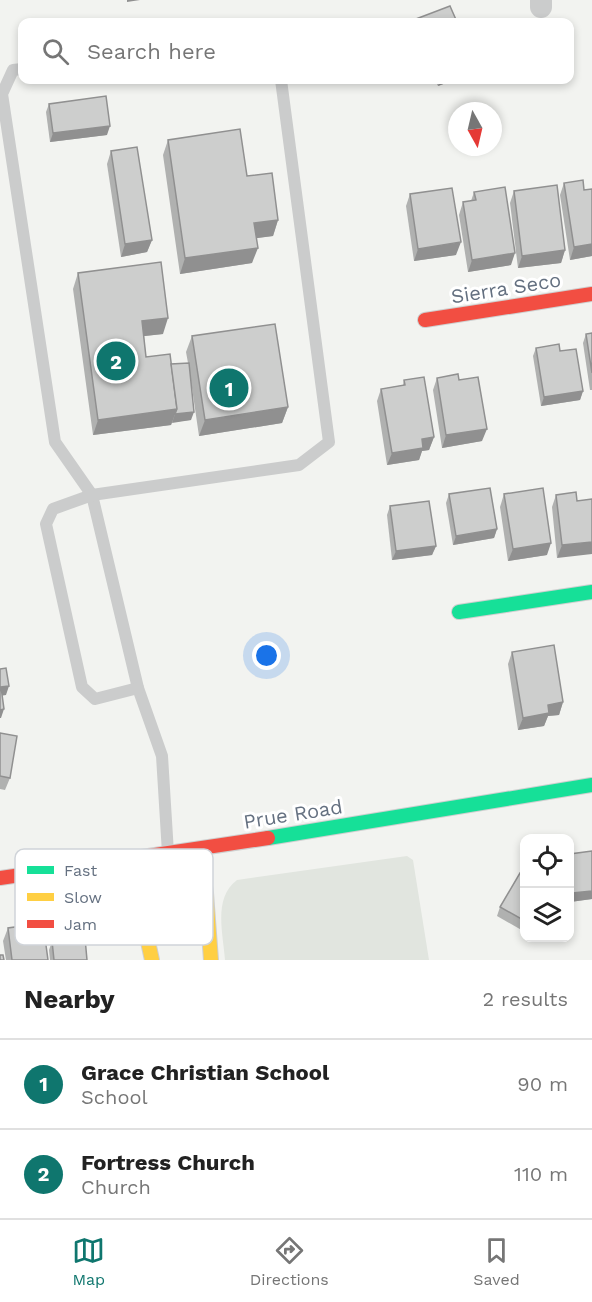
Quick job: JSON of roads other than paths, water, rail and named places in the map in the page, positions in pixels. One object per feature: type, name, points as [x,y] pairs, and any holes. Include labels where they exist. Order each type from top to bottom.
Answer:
[{"type":"main road","name":"Sierra Seco","points":[[425,320],[592,294]]},
{"type":"main road","points":[[459,612],[592,592]]},
{"type":"main road","name":"Prue Road","points":[[200,849],[592,785]]},
{"type":"main road","name":"Prue Road","points":[[0,878],[15,876]]},
{"type":"main road","points":[[149,945],[152,960]]},
{"type":"main road","points":[[210,945],[211,960]]},
{"type":"lane","points":[[18,69],[13,70],[2,94],[55,442],[92,495],[138,688],[162,756],[168,849]]},
{"type":"lane","points":[[138,688],[95,699],[82,687],[46,524],[53,509],[92,495],[299,465],[329,442],[282,84]]},
{"type":"place","name":"Fortress Church","points":[[116,361]]},
{"type":"place","name":"Grace Christian School","points":[[229,388]]}]
